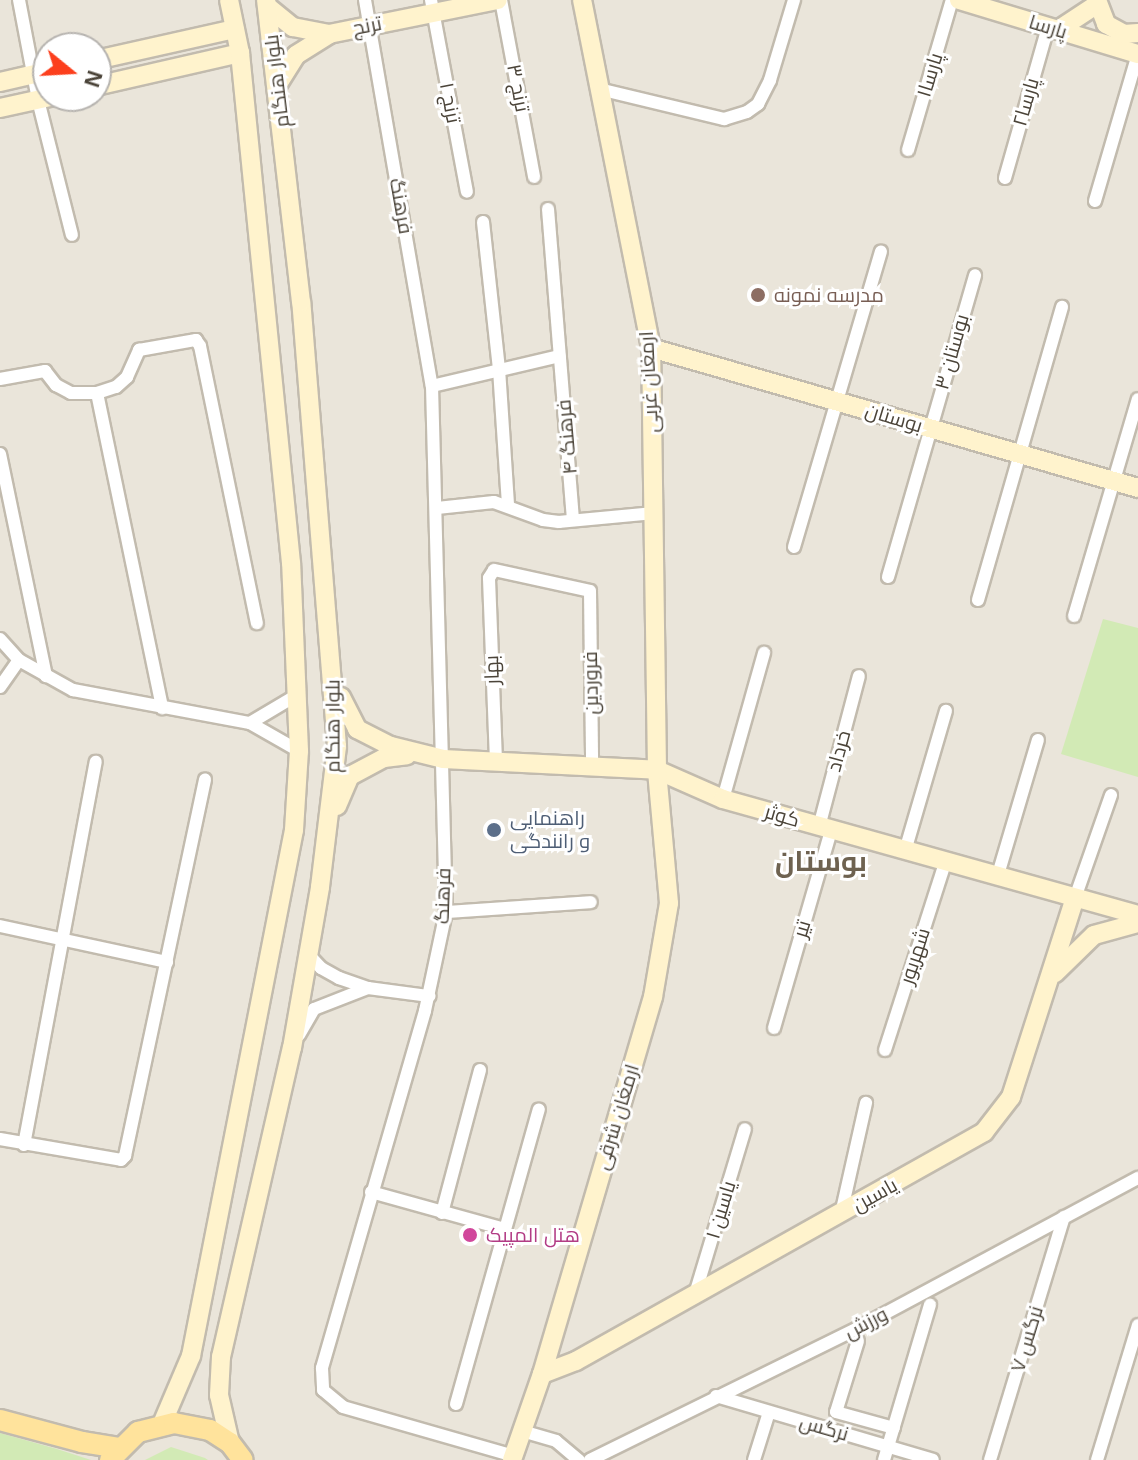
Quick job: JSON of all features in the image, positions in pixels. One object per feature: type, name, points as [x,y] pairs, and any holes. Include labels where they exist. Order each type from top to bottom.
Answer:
[{"type":"main road","points":[[0,1420],[115,1454],[138,1432],[162,1424],[198,1425],[230,1443],[243,1460]]},
{"type":"street","points":[[19,0],[32,43]]},
{"type":"street","name":"بلوار هنگام","points":[[162,1424],[191,1356],[221,1209],[294,830],[299,751],[291,563],[240,53],[229,0]]},
{"type":"street","name":"فرهنگ","points":[[365,0],[432,386],[446,912],[429,996],[322,1368],[323,1390],[343,1407],[513,1458]]},
{"type":"street","name":"ترنج","points":[[329,34],[369,26],[432,6],[500,0]]},
{"type":"street","name":"ترنج ۳","points":[[500,0],[534,177]]},
{"type":"street","name":"ارمغان غربی","points":[[582,0],[651,348],[657,770]]},
{"type":"street","points":[[599,89],[724,119],[747,112],[758,104],[770,80],[794,0]]},
{"type":"street","name":"پارسا۱","points":[[908,150],[952,0]]},
{"type":"street","name":"پارسا","points":[[959,0],[1138,54]]},
{"type":"street","points":[[1053,28],[1096,2],[1106,24],[1114,30],[1138,33]]},
{"type":"street","points":[[267,4],[293,27],[329,34]]},
{"type":"street","name":"بلوار هنگام","points":[[230,1443],[219,1395],[219,1376],[292,1048],[328,833],[337,746],[309,399],[278,84],[267,4]]},
{"type":"street","name":"ترنج ۱","points":[[432,6],[467,192]]},
{"type":"street","name":"پارسا۲","points":[[1005,178],[1053,28]]},
{"type":"street","points":[[112,56],[235,29]]},
{"type":"street","points":[[278,84],[296,55],[329,34]]},
{"type":"street","points":[[192,39],[204,51],[201,62]]},
{"type":"street","points":[[112,82],[240,53]]},
{"type":"street","points":[[1095,201],[1138,54]]},
{"type":"street","points":[[0,82],[32,75]]},
{"type":"street","points":[[0,108],[32,101]]},
{"type":"street","points":[[50,112],[72,235]]},
{"type":"street","name":"فرهنگ ۴","points":[[548,209],[573,519]]},
{"type":"street","points":[[483,222],[499,369],[508,505]]},
{"type":"street","points":[[794,547],[834,400],[881,252]]},
{"type":"street","name":"بوستان ۳","points":[[888,577],[975,275]]},
{"type":"street","points":[[978,600],[1062,307]]},
{"type":"street","points":[[0,379],[45,371],[56,385],[71,393],[97,393],[116,387],[127,377],[139,350],[190,339],[200,346],[257,623]]},
{"type":"street","name":"بوستان","points":[[651,348],[1138,488]]},
{"type":"street","points":[[432,386],[560,356]]},
{"type":"street","points":[[97,393],[162,708]]},
{"type":"street","points":[[275,403],[309,399]]},
{"type":"street","points":[[1074,616],[1138,399]]},
{"type":"street","points":[[0,454],[46,676]]},
{"type":"street","points":[[437,508],[494,502],[543,520],[654,513]]},
{"type":"street","name":"بهار","points":[[496,761],[489,578],[494,570],[584,587],[590,591],[589,599]]},
{"type":"street","name":"فروردین","points":[[589,599],[592,767]]},
{"type":"street","points":[[0,639],[19,660],[73,690],[250,723],[299,751]]},
{"type":"street","points":[[723,799],[764,653]]},
{"type":"street","points":[[1,689],[19,660]]},
{"type":"street","name":"خرداد","points":[[825,828],[859,676]]},
{"type":"street","name":"کوثر","points":[[334,679],[350,721],[375,741],[443,759],[657,770],[723,799],[1138,915]]},
{"type":"street","points":[[250,723],[297,695]]},
{"type":"street","points":[[905,851],[946,711]]},
{"type":"street","points":[[997,878],[1038,740]]},
{"type":"street","name":"کوثر","points":[[328,833],[350,776],[384,758],[422,754]]},
{"type":"street","points":[[24,1145],[96,762]]},
{"type":"street","name":"ارمغان شرقی","points":[[513,1458],[542,1374],[653,997],[664,945],[669,903],[657,770]]},
{"type":"street","points":[[0,1139],[121,1160],[125,1156],[205,779]]},
{"type":"street","points":[[1075,898],[1111,795]]},
{"type":"street","name":"تیر","points":[[774,1028],[825,828]]},
{"type":"street","name":"شهریور","points":[[885,1050],[945,863]]},
{"type":"street","name":"یاسین","points":[[542,1374],[576,1361],[984,1132],[1011,1097],[1075,898]]},
{"type":"street","points":[[446,912],[591,902]]},
{"type":"street","points":[[1048,982],[1068,957],[1094,935],[1138,923]]},
{"type":"street","points":[[0,926],[167,962]]},
{"type":"street","points":[[308,954],[321,968],[368,988],[429,996]]},
{"type":"street","points":[[292,1048],[314,1009],[368,988]]},
{"type":"street","points":[[442,1213],[480,1070]]},
{"type":"street","points":[[841,1214],[866,1103]]},
{"type":"street","points":[[456,1404],[539,1109]]},
{"type":"street","name":"یاسین ۱","points":[[696,1291],[745,1129]]},
{"type":"street","name":"ورزش","points":[[590,1460],[858,1328],[1138,1178]]},
{"type":"street","points":[[371,1192],[504,1229]]},
{"type":"street","points":[[221,1209],[254,1215]]},
{"type":"street","name":"نرگس ۷","points":[[990,1460],[1064,1217]]},
{"type":"street","points":[[886,1453],[930,1305]]},
{"type":"street","points":[[1097,1460],[1138,1325]]},
{"type":"street","points":[[858,1341],[836,1412],[894,1428]]},
{"type":"street","name":"نرگس","points":[[716,1396],[886,1453],[933,1460]]},
{"type":"street","points":[[754,1460],[769,1412]]},
{"type":"street","points":[[522,1431],[556,1441],[579,1460]]},
{"type":"street","points":[[615,1460],[619,1446]]},
{"type":"shaded area","points":[[0,0],[1138,0],[1138,1460],[0,1460]]},
{"type":"green space","points":[[1103,619],[1138,628],[1138,777],[1061,754]]},
{"type":"green space","points":[[0,1433],[57,1449],[91,1460],[0,1460]]},
{"type":"green space","points":[[171,1447],[205,1458],[208,1460],[145,1460]]},
{"type":"place","name":"مدرسه نمونه","points":[[758,295]]},
{"type":"place","name":"راهنمایی و رانندگی","points":[[494,830]]},
{"type":"place","name":"هتل المپیک","points":[[470,1235]]},
{"type":"district","name":"بوستان","points":[[821,862]]}]
